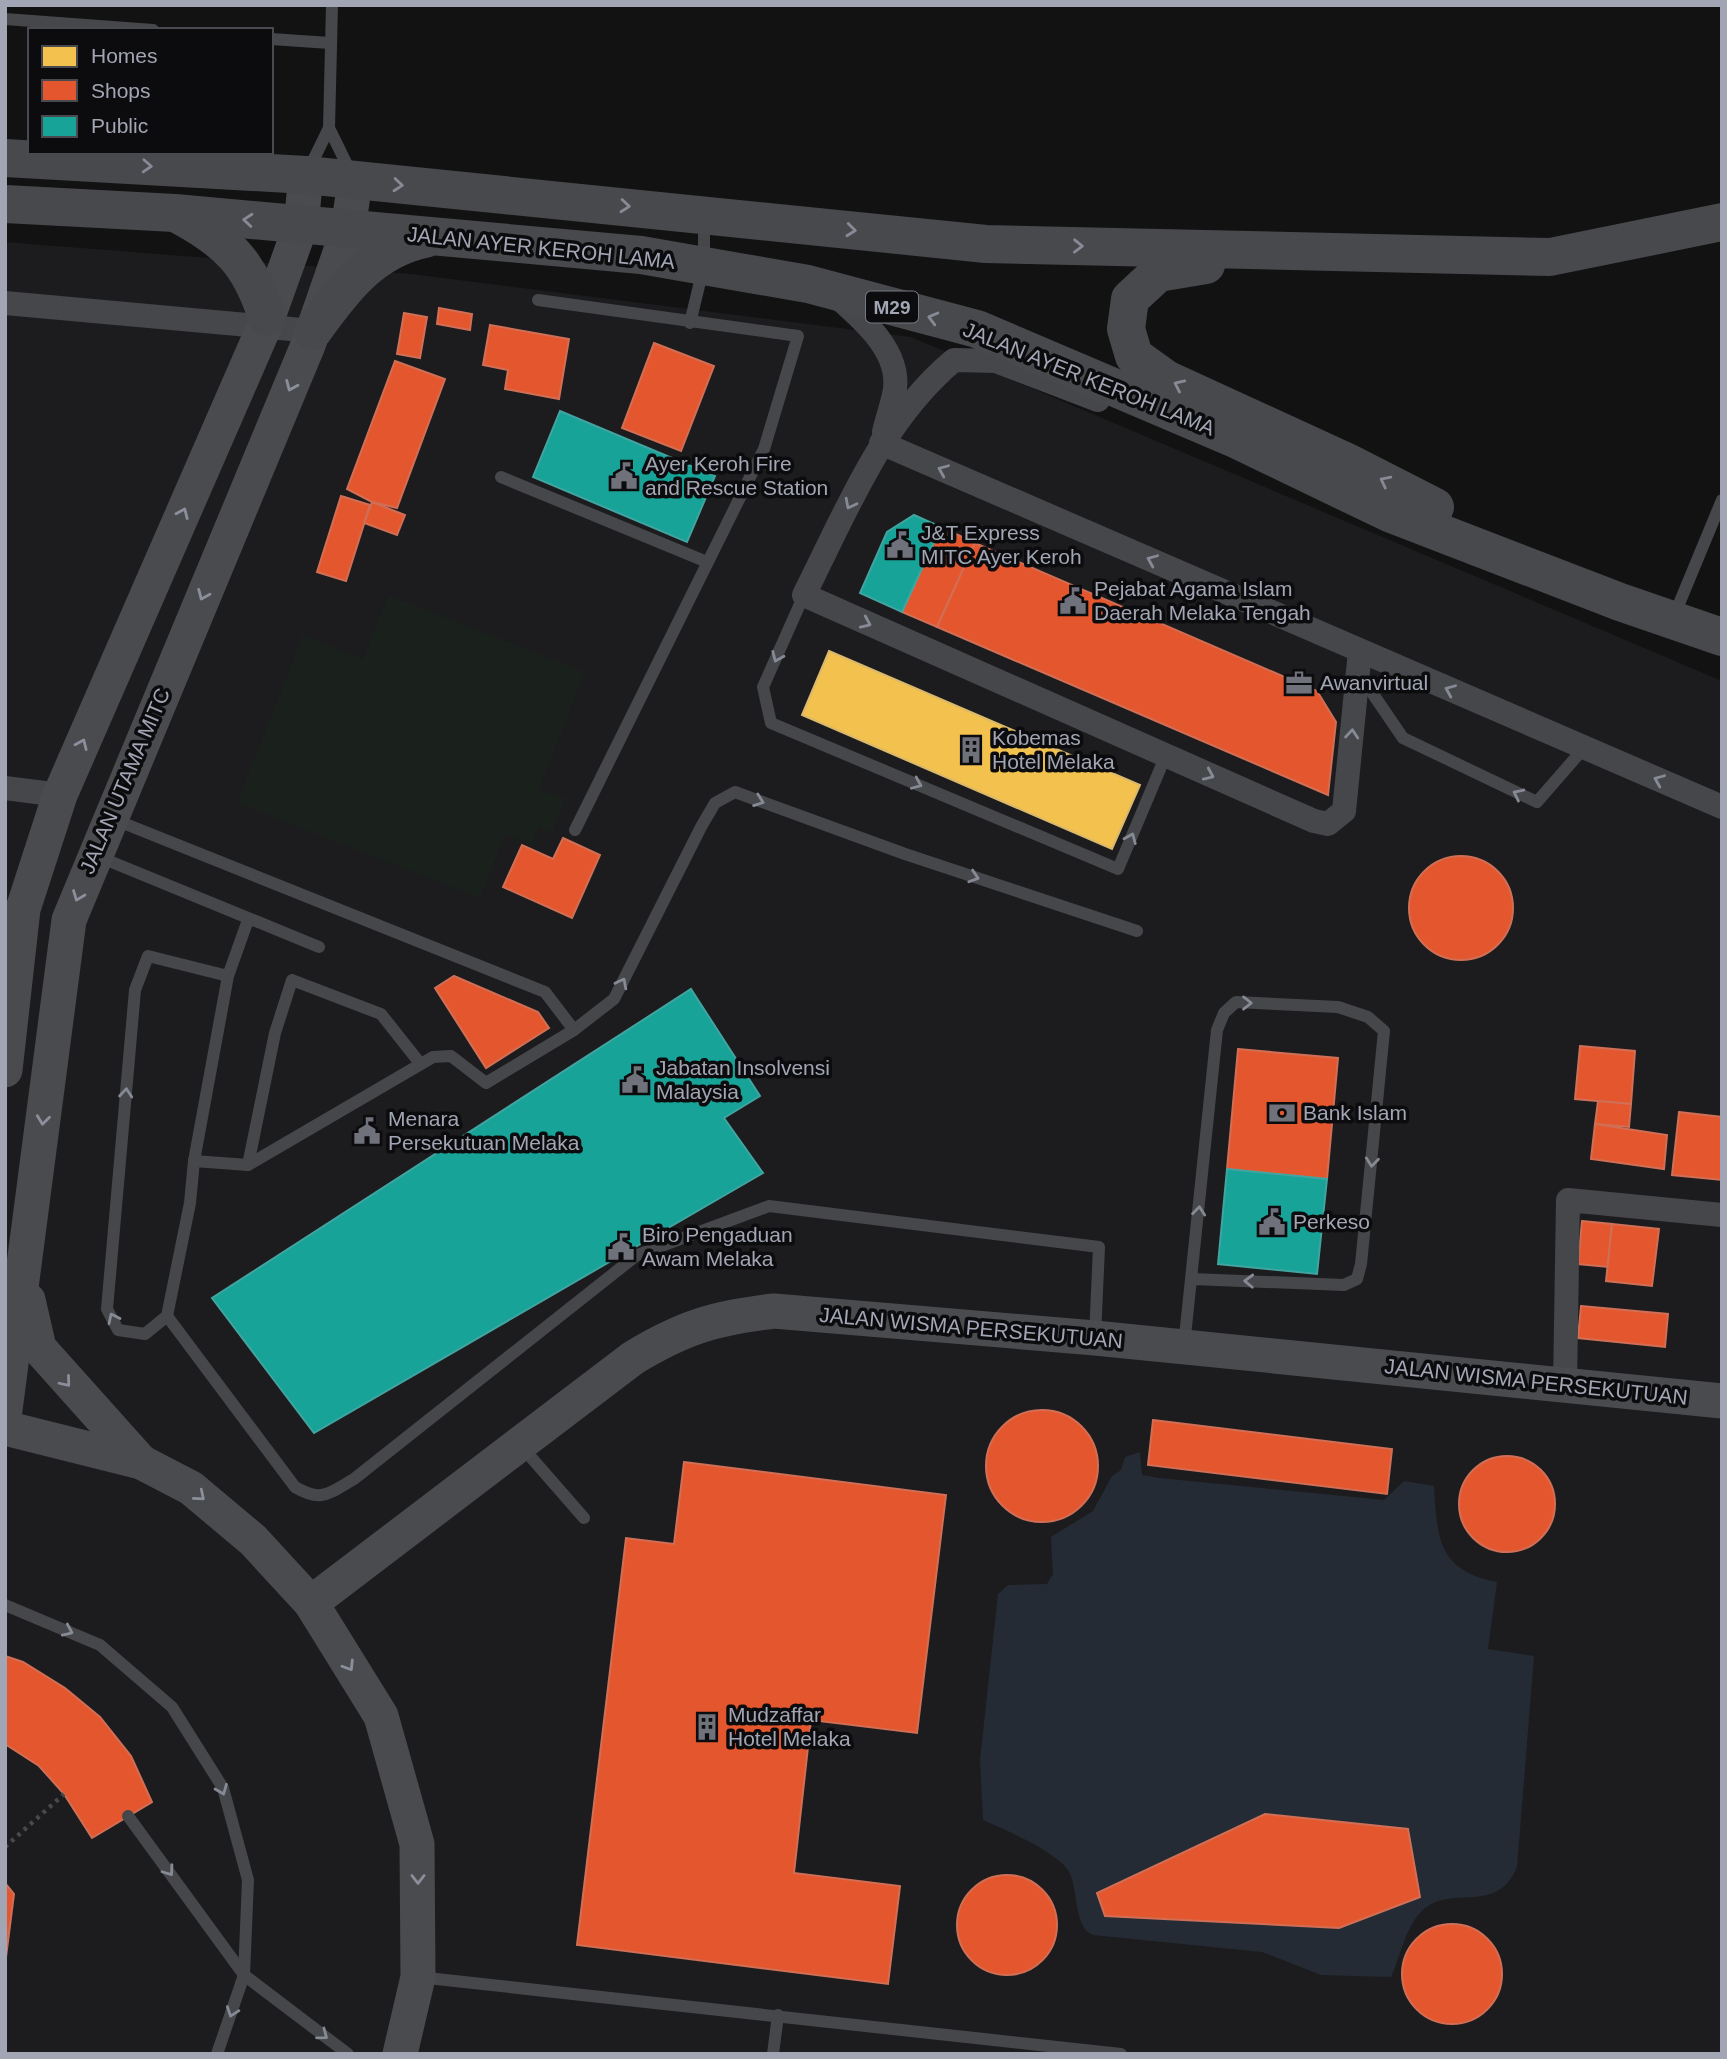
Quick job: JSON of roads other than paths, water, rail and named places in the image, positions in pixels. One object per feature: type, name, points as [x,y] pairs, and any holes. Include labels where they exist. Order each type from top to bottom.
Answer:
[{"type":"main road","points":[[5,158],[306,175],[986,244],[1550,257],[1722,222]]},
{"type":"main road","points":[[5,1070],[23,909],[60,794],[266,321],[300,225],[306,175]]},
{"type":"main road","name":"JALAN UTAMA MITC","points":[[5,1410],[69,920],[94,854],[313,331],[348,230],[355,181]]},
{"type":"main road","name":"JALAN AYER KEROH LAMA","points":[[5,204],[175,213],[641,255],[829,290],[976,330],[1233,438],[1389,513],[1620,602],[1722,637]]},
{"type":"main road","points":[[175,213],[221,240],[238,257],[251,276],[266,321]]},
{"type":"main road","points":[[313,331],[349,283],[368,265],[398,247],[434,237]]},
{"type":"main road","points":[[1475,256],[1277,266],[1199,265],[1158,273],[1130,299],[1126,328],[1134,356],[1166,379],[1347,462],[1620,602]]},
{"type":"main road","points":[[23,1276],[38,1348],[141,1462]]},
{"type":"main road","name":"JALAN WISMA PERSEKUTUAN","points":[[311,1603],[633,1358],[673,1334],[722,1317],[774,1311],[1095,1338],[1722,1401]]},
{"type":"main road","points":[[5,1428],[141,1462],[191,1488],[253,1540],[311,1603],[380,1716],[418,1844],[418,1977],[400,2054]]},
{"type":"street","points":[[829,290],[873,330],[889,359],[895,386],[881,443]]},
{"type":"street","points":[[5,303],[266,321],[313,331]]},
{"type":"street","points":[[1359,662],[1344,811],[1328,824],[1314,821],[804,595],[881,443],[930,380],[954,360],[996,361],[1389,513]]},
{"type":"street","points":[[881,443],[1359,662],[1584,748],[1722,807]]},
{"type":"street","points":[[5,788],[60,794]]},
{"type":"street","points":[[1565,1385],[1568,1200],[1722,1215]]},
{"type":"lane","points":[[306,175],[329,128],[332,5]]},
{"type":"lane","points":[[5,19],[126,28]]},
{"type":"lane","points":[[273,38],[330,43]]},
{"type":"lane","points":[[329,128],[355,181]]},
{"type":"lane","points":[[690,323],[704,265],[704,214]]},
{"type":"lane","points":[[538,300],[798,336],[764,449],[575,830]]},
{"type":"lane","points":[[501,477],[707,562]]},
{"type":"lane","points":[[1673,620],[1722,500]]},
{"type":"lane","points":[[804,595],[763,687],[771,723],[1118,869],[1166,755]]},
{"type":"lane","points":[[1359,662],[1403,738],[1536,802],[1584,748]]},
{"type":"lane","points":[[194,1161],[248,1165],[419,1062],[433,1057],[451,1056],[486,1083],[574,1030],[614,999],[715,803],[735,792],[905,854],[1137,931]]},
{"type":"lane","points":[[109,818],[545,992],[574,1030]]},
{"type":"lane","points":[[94,854],[248,920],[319,947]]},
{"type":"lane","points":[[228,976],[148,956],[135,990],[107,1309],[118,1330],[145,1334],[167,1316],[191,1203],[194,1161],[228,976],[248,920]]},
{"type":"lane","points":[[248,1165],[275,1033],[292,980],[381,1014],[419,1062]]},
{"type":"lane","points":[[1184,1347],[1217,1030],[1224,1013],[1236,1002],[1338,1007],[1368,1017],[1384,1031],[1362,1264],[1357,1279],[1344,1285],[1192,1279]]},
{"type":"lane","points":[[167,1316],[295,1487],[311,1497],[325,1496],[354,1479],[637,1255],[769,1206],[1099,1247],[1095,1338]]},
{"type":"lane","points":[[519,1444],[584,1518]]},
{"type":"lane","points":[[5,1605],[100,1644],[172,1707],[223,1788],[248,1880],[244,1975],[217,2054]]},
{"type":"lane","points":[[128,1816],[244,1975],[348,2054]]},
{"type":"lane","points":[[418,1977],[1121,2054]]},
{"type":"lane","points":[[773,2054],[778,2015]]},
{"type":"place","name":"Ayer Keroh Fire and Rescue Station","points":[[624,476]]},
{"type":"place","name":"J&T Express MITC Ayer Keroh","points":[[900,545]]},
{"type":"place","name":"Pejabat Agama Islam Daerah Melaka Tengah","points":[[1073,601]]},
{"type":"place","name":"Awanvirtual","points":[[1299,683]]},
{"type":"place","name":"Kobemas Hotel Melaka","points":[[971,750]]},
{"type":"place","name":"Jabatan Insolvensi Malaysia","points":[[635,1080]]},
{"type":"place","name":"Bank Islam","points":[[1282,1113]]},
{"type":"place","name":"Menara Persekutuan Melaka","points":[[367,1131]]},
{"type":"place","name":"Perkeso","points":[[1272,1222]]},
{"type":"place","name":"Biro Pengaduan Awam Melaka","points":[[621,1247]]},
{"type":"place","name":"Mudzaffar Hotel Melaka","points":[[707,1727]]}]
